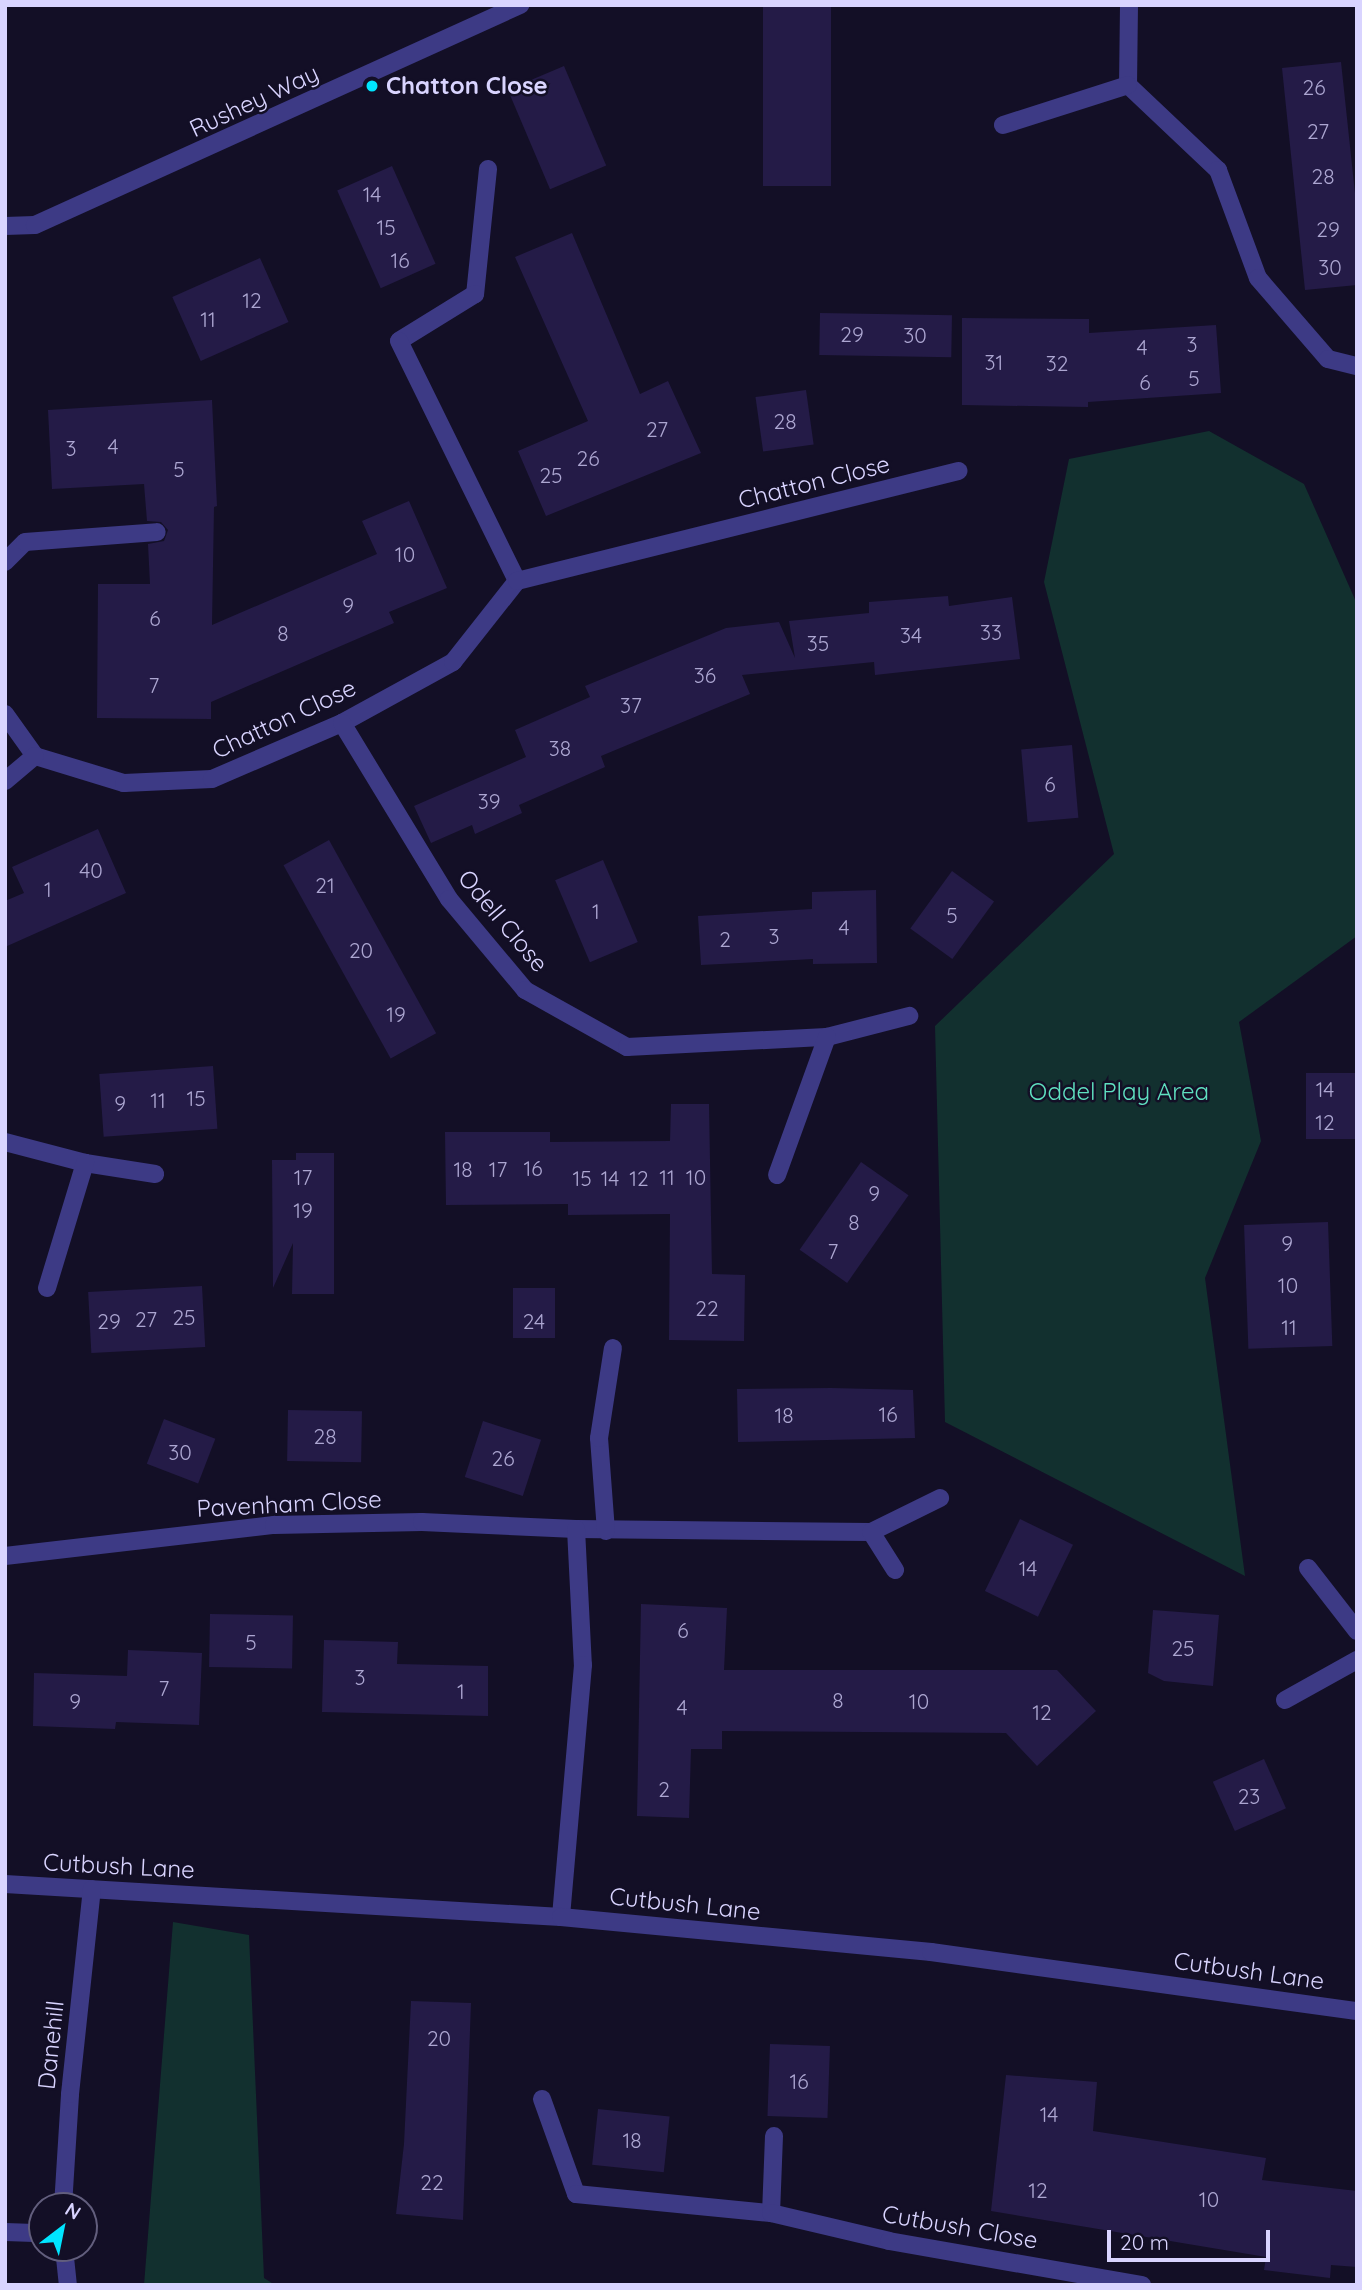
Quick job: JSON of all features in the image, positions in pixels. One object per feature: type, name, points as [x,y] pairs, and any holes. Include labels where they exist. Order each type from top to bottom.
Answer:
[{"type":"street","name":"Rushey Way","points":[[5,226],[35,225],[520,5]]},
{"type":"street","points":[[1129,5],[1128,85],[1218,170],[1258,278],[1328,359],[1357,366]]},
{"type":"street","points":[[1003,125],[1128,85]]},
{"type":"street","points":[[488,169],[475,294],[399,341],[517,581]]},
{"type":"street","name":"Chatton Close","points":[[35,756],[124,783],[212,779],[342,723],[453,662],[517,581],[959,471]]},
{"type":"street","points":[[5,562],[25,542],[157,532]]},
{"type":"street","points":[[5,714],[35,756],[5,781]]},
{"type":"street","name":"Odell Close","points":[[342,723],[449,899],[525,990],[628,1047],[827,1037],[909,1016]]},
{"type":"street","points":[[776,1175],[827,1037]]},
{"type":"street","points":[[5,1142],[85,1163],[155,1174]]},
{"type":"street","points":[[47,1288],[85,1163]]},
{"type":"street","points":[[606,1531],[599,1438],[612,1348]]},
{"type":"street","name":"Pavenham Close","points":[[5,1556],[274,1525],[422,1522],[606,1531],[871,1532],[940,1498]]},
{"type":"street","points":[[561,1917],[583,1665],[576,1529]]},
{"type":"street","points":[[871,1532],[895,1570]]},
{"type":"street","points":[[1308,1568],[1357,1631]]},
{"type":"street","points":[[1285,1700],[1357,1660]]},
{"type":"street","name":"Cutbush Lane","points":[[5,1884],[561,1917],[931,1952],[1357,2011]]},
{"type":"street","name":"Danehill","points":[[65,2192],[70,2094],[92,1889]]},
{"type":"street","name":"Cutbush Close","points":[[542,2099],[576,2194],[771,2213],[889,2241],[1142,2285]]},
{"type":"street","points":[[771,2213],[774,2136]]},
{"type":"street","points":[[5,2232],[28,2233]]},
{"type":"street","points":[[66,2262],[68,2285]]},
{"type":"green space","name":"Oddel Play Area","points":[[1209,431],[1304,484],[1357,604],[1357,936],[1239,1022],[1261,1141],[1205,1278],[1245,1576],[945,1422],[935,1026],[1114,854],[1044,582],[1069,459]]},
{"type":"green space","points":[[173,1922],[249,1935],[264,2278],[275,2285],[144,2285]]},
{"type":"building","points":[[763,5],[831,5],[831,186],[763,186]]},
{"type":"building","points":[[1341,62],[1357,212],[1357,285],[1305,290],[1282,68]]},
{"type":"building","points":[[564,66],[606,165],[550,189],[508,90]]},
{"type":"building","points":[[392,166],[436,264],[381,288],[337,190]]},
{"type":"building","points":[[572,233],[640,394],[668,381],[701,453],[546,516],[518,451],[588,421],[515,257]]},
{"type":"building","points":[[260,258],[288,322],[201,361],[172,297]]},
{"type":"building","points":[[820,313],[952,315],[951,357],[819,355]]},
{"type":"building","points":[[962,318],[1089,319],[1089,333],[1216,325],[1221,393],[1088,402],[1088,407],[962,405]]},
{"type":"building","points":[[806,390],[814,444],[763,452],[755,397]]},
{"type":"building","points":[[212,400],[217,506],[214,507],[212,625],[377,554],[362,521],[409,501],[447,588],[389,612],[394,623],[211,702],[211,719],[97,718],[98,584],[150,584],[148,544],[164,541],[168,530],[161,522],[147,521],[144,484],[52,489],[48,410]]},
{"type":"building","points":[[948,596],[949,606],[1012,597],[1020,659],[875,675],[874,662],[742,675],[750,694],[601,756],[605,767],[519,805],[522,813],[475,834],[472,825],[431,843],[414,806],[526,757],[515,730],[590,697],[585,686],[726,628],[779,622],[795,658],[789,621],[869,613],[869,602]]},
{"type":"building","points":[[1072,745],[1078,818],[1028,822],[1021,749]]},
{"type":"building","points":[[98,829],[126,893],[5,947],[5,901],[24,893],[12,867]]},
{"type":"building","points":[[329,840],[436,1033],[391,1059],[284,865]]},
{"type":"building","points":[[603,860],[638,942],[590,962],[555,880]]},
{"type":"building","points":[[952,871],[994,902],[952,959],[910,928]]},
{"type":"building","points":[[876,890],[877,963],[813,964],[813,959],[701,965],[698,916],[812,909],[812,892]]},
{"type":"building","points":[[213,1066],[217,1129],[104,1137],[99,1074]]},
{"type":"building","points":[[1306,1073],[1357,1073],[1357,1139],[1306,1139]]},
{"type":"building","points":[[671,1104],[709,1104],[712,1274],[745,1275],[744,1341],[669,1340],[670,1214],[568,1215],[568,1204],[446,1205],[445,1132],[550,1132],[550,1142],[670,1141]]},
{"type":"building","points":[[296,1153],[334,1153],[334,1294],[292,1294],[293,1243],[273,1288],[272,1160],[296,1160]]},
{"type":"building","points":[[861,1162],[909,1195],[847,1283],[800,1250]]},
{"type":"building","points":[[1328,1222],[1332,1346],[1248,1349],[1244,1225]]},
{"type":"building","points":[[202,1286],[205,1347],[91,1353],[88,1292]]},
{"type":"building","points":[[513,1288],[555,1288],[555,1338],[513,1338]]},
{"type":"building","points":[[737,1389],[913,1390],[915,1438],[738,1442]]},
{"type":"building","points":[[288,1410],[362,1411],[361,1462],[287,1461]]},
{"type":"building","points":[[164,1419],[215,1439],[198,1484],[147,1464]]},
{"type":"building","points":[[483,1421],[541,1440],[523,1496],[465,1477]]},
{"type":"building","points":[[1020,1519],[1073,1545],[1038,1617],[985,1591]]},
{"type":"building","points":[[641,1604],[727,1608],[724,1670],[1057,1670],[1096,1711],[1037,1766],[1006,1733],[722,1731],[722,1749],[691,1749],[689,1818],[637,1816]]},
{"type":"building","points":[[1153,1610],[1219,1615],[1213,1686],[1164,1681],[1148,1673]]},
{"type":"building","points":[[210,1614],[293,1615],[292,1668],[209,1667]]},
{"type":"building","points":[[324,1640],[398,1642],[397,1664],[488,1666],[488,1716],[322,1712]]},
{"type":"building","points":[[128,1650],[202,1653],[199,1725],[116,1722],[115,1729],[33,1726],[34,1673],[127,1676]]},
{"type":"building","points":[[1264,1759],[1286,1808],[1235,1831],[1213,1782]]},
{"type":"building","points":[[411,2001],[471,2003],[463,2220],[396,2214],[404,2144]]},
{"type":"building","points":[[770,2044],[830,2046],[827,2118],[767,2116]]},
{"type":"building","points":[[1006,2075],[1097,2082],[1093,2131],[1266,2158],[1262,2180],[1357,2191],[1357,2267],[1331,2265],[1330,2278],[1264,2270],[1266,2257],[991,2211]]},
{"type":"building","points":[[598,2109],[670,2117],[664,2172],[592,2165]]},
{"type":"place","name":"Chatton Close","points":[[372,86]]}]
